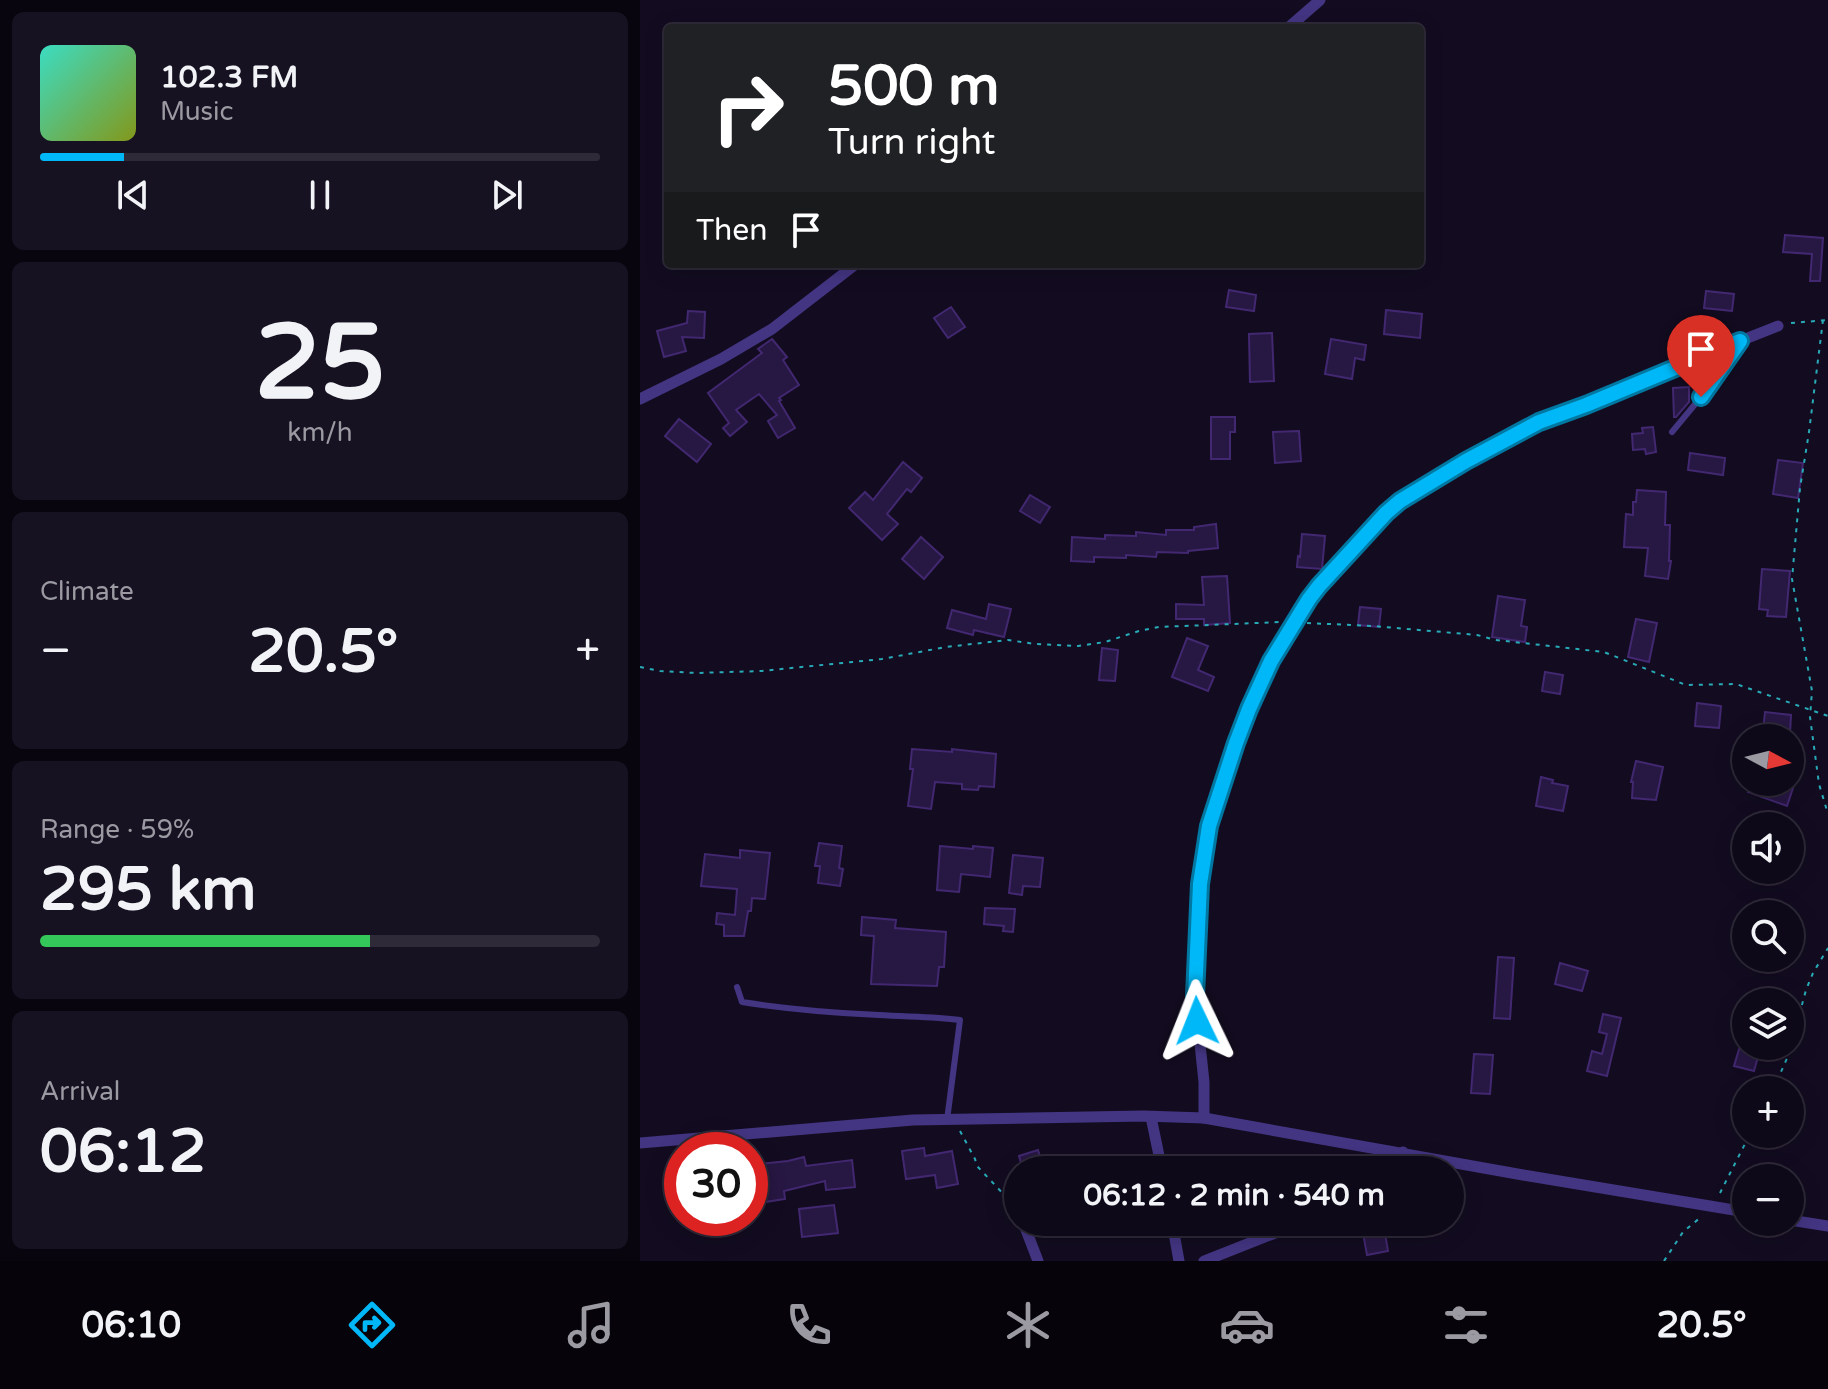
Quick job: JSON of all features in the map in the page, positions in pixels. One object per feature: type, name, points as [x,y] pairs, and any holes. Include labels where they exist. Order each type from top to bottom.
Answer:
[{"type":"street","points":[[1293,24],[1320,0]]},
{"type":"street","points":[[640,399],[721,359],[772,329],[851,268]]},
{"type":"street","points":[[1204,1118],[1204,1082],[1195,996],[1200,884],[1209,826],[1236,743],[1271,661],[1309,599],[1386,513],[1400,501],[1466,461],[1539,422],[1778,326]]},
{"type":"street","points":[[1151,1117],[1159,1156]]},
{"type":"street","points":[[640,1143],[913,1120],[1204,1118],[1732,1209]]},
{"type":"street","points":[[1400,1156],[1403,1152]]},
{"type":"street","points":[[1804,1222],[1828,1226]]},
{"type":"street","points":[[1028,1236],[1038,1261]]},
{"type":"street","points":[[1175,1236],[1179,1261]]},
{"type":"street","points":[[1204,1261],[1267,1236]]},
{"type":"lane","points":[[1672,432],[1740,341]]},
{"type":"lane","points":[[737,987],[742,1002],[753,1004],[960,1020],[950,1120]]},
{"type":"path","points":[[1823,320],[1800,488],[1792,579],[1812,691],[1810,717],[1817,768],[1828,814]]},
{"type":"path","points":[[1778,326],[1828,320]]},
{"type":"path","points":[[640,667],[696,673],[762,671],[882,659],[1008,640],[1078,646],[1159,627],[1296,622],[1477,635],[1496,640],[1604,652],[1686,685],[1736,684],[1828,716]]},
{"type":"path","points":[[1779,1076],[1788,1056],[1806,990],[1828,948]]},
{"type":"path","points":[[950,1120],[977,1166],[1004,1196]]},
{"type":"path","points":[[1664,1261],[1683,1232],[1713,1206],[1743,1148]]},
{"type":"building","points":[[1785,235],[1823,238],[1820,281],[1810,281],[1812,254],[1783,252]]},
{"type":"building","points":[[1229,290],[1256,295],[1254,311],[1226,307]]},
{"type":"building","points":[[1706,291],[1734,294],[1732,311],[1704,308]]},
{"type":"building","points":[[951,307],[965,327],[948,338],[934,318]]},
{"type":"building","points":[[1386,310],[1422,314],[1420,338],[1384,334]]},
{"type":"building","points":[[688,311],[705,312],[704,338],[682,337],[686,351],[664,357],[657,331],[687,323]]},
{"type":"building","points":[[1272,333],[1274,381],[1250,382],[1249,334]]},
{"type":"building","points":[[772,339],[787,357],[783,360],[799,385],[779,398],[795,428],[778,438],[768,421],[777,415],[759,394],[736,410],[747,422],[730,436],[723,428],[729,423],[708,393],[762,353],[758,349]]},
{"type":"building","points":[[1331,339],[1366,345],[1364,360],[1355,358],[1352,379],[1325,374]]},
{"type":"building","points":[[1689,387],[1689,402],[1674,417],[1673,388]]},
{"type":"building","points":[[1211,417],[1235,417],[1235,432],[1230,432],[1230,459],[1211,459]]},
{"type":"building","points":[[679,419],[711,444],[697,462],[665,436]]},
{"type":"building","points":[[1653,427],[1656,452],[1646,454],[1645,449],[1633,450],[1632,434],[1643,433],[1642,428]]},
{"type":"building","points":[[1299,431],[1301,461],[1275,463],[1273,432]]},
{"type":"building","points":[[1690,453],[1725,458],[1723,475],[1688,470]]},
{"type":"building","points":[[1778,460],[1803,463],[1798,498],[1773,494]]},
{"type":"building","points":[[903,462],[922,478],[911,492],[907,489],[887,514],[898,524],[882,540],[849,508],[865,492],[873,500]]},
{"type":"building","points":[[1637,490],[1666,492],[1665,525],[1670,525],[1671,561],[1668,579],[1645,576],[1648,548],[1624,547],[1626,514],[1633,515]]},
{"type":"building","points":[[1030,495],[1050,507],[1040,523],[1020,511]]},
{"type":"building","points":[[1216,524],[1218,548],[1188,553],[1157,552],[1156,557],[1126,555],[1126,558],[1094,557],[1094,562],[1071,561],[1072,537],[1105,539],[1105,535],[1136,536],[1136,532],[1166,535],[1166,530],[1194,530],[1194,527]]},
{"type":"building","points":[[1302,534],[1325,536],[1322,569],[1297,567]]},
{"type":"building","points":[[921,537],[943,557],[924,579],[902,559]]},
{"type":"building","points":[[1762,569],[1790,571],[1786,617],[1767,616],[1768,610],[1759,609]]},
{"type":"building","points":[[1227,576],[1230,623],[1204,625],[1204,619],[1176,619],[1176,604],[1204,605],[1202,577]]},
{"type":"building","points":[[1498,596],[1525,600],[1521,626],[1527,627],[1525,642],[1492,637]]},
{"type":"building","points":[[989,604],[1011,609],[1004,637],[974,630],[973,635],[947,628],[952,610],[986,619]]},
{"type":"building","points":[[1360,607],[1381,609],[1379,627],[1358,625]]},
{"type":"building","points":[[1636,619],[1657,623],[1649,662],[1628,657]]},
{"type":"building","points":[[1187,638],[1208,646],[1198,670],[1214,677],[1208,691],[1172,677]]},
{"type":"building","points":[[1102,648],[1118,650],[1115,681],[1099,680]]},
{"type":"building","points":[[1545,672],[1563,675],[1560,694],[1542,691]]},
{"type":"building","points":[[1697,703],[1721,706],[1719,728],[1695,726]]},
{"type":"building","points":[[1765,712],[1791,715],[1790,724],[1764,724]]},
{"type":"building","points":[[912,749],[996,754],[994,787],[962,789],[962,784],[935,782],[931,809],[908,806]]},
{"type":"building","points":[[1636,761],[1663,767],[1656,800],[1632,798],[1631,782]]},
{"type":"building","points":[[1541,777],[1568,786],[1563,811],[1536,806]]},
{"type":"building","points":[[1759,796],[1790,796],[1787,806]]},
{"type":"building","points":[[819,843],[842,846],[840,886],[818,883],[820,866],[815,866]]},
{"type":"building","points":[[940,846],[993,848],[990,877],[961,874],[959,892],[937,890]]},
{"type":"building","points":[[740,850],[770,853],[765,899],[752,898],[744,936],[724,936],[724,925],[716,924],[717,913],[735,915],[737,889],[701,886],[705,854],[740,858]]},
{"type":"building","points":[[1013,855],[1043,858],[1040,887],[1023,886],[1022,895],[1009,893]]},
{"type":"building","points":[[985,908],[1015,909],[1013,932],[1003,931],[1004,926],[984,924]]},
{"type":"building","points":[[862,917],[896,920],[895,928],[946,932],[944,967],[939,967],[937,986],[871,984],[874,936],[861,935]]},
{"type":"building","points":[[1498,957],[1514,958],[1510,1019],[1494,1018]]},
{"type":"building","points":[[1560,963],[1588,971],[1582,991],[1555,984]]},
{"type":"building","points":[[1603,1014],[1621,1018],[1607,1076],[1587,1071],[1592,1051],[1602,1054],[1607,1034],[1599,1032]]},
{"type":"building","points":[[1474,1054],[1493,1055],[1490,1094],[1471,1093]]},
{"type":"building","points":[[1736,1060],[1757,1060],[1754,1071],[1734,1066]]},
{"type":"building","points":[[924,1148],[925,1156],[952,1151],[958,1184],[937,1188],[935,1175],[906,1179],[902,1151]]},
{"type":"building","points":[[1038,1150],[1040,1156],[1019,1156]]},
{"type":"building","points":[[804,1157],[806,1166],[852,1160],[855,1187],[826,1190],[825,1181],[784,1191],[785,1199],[768,1202],[768,1163]]},
{"type":"building","points":[[834,1205],[838,1233],[802,1237],[799,1209]]},
{"type":"building","points":[[1364,1236],[1385,1236],[1388,1251],[1367,1255]]},
{"type":"route","points":[[1197,1021],[1195,996],[1200,884],[1209,826],[1249,709],[1271,661],[1319,586],[1400,501],[1466,461],[1539,422],[1740,341],[1701,397]]}]
